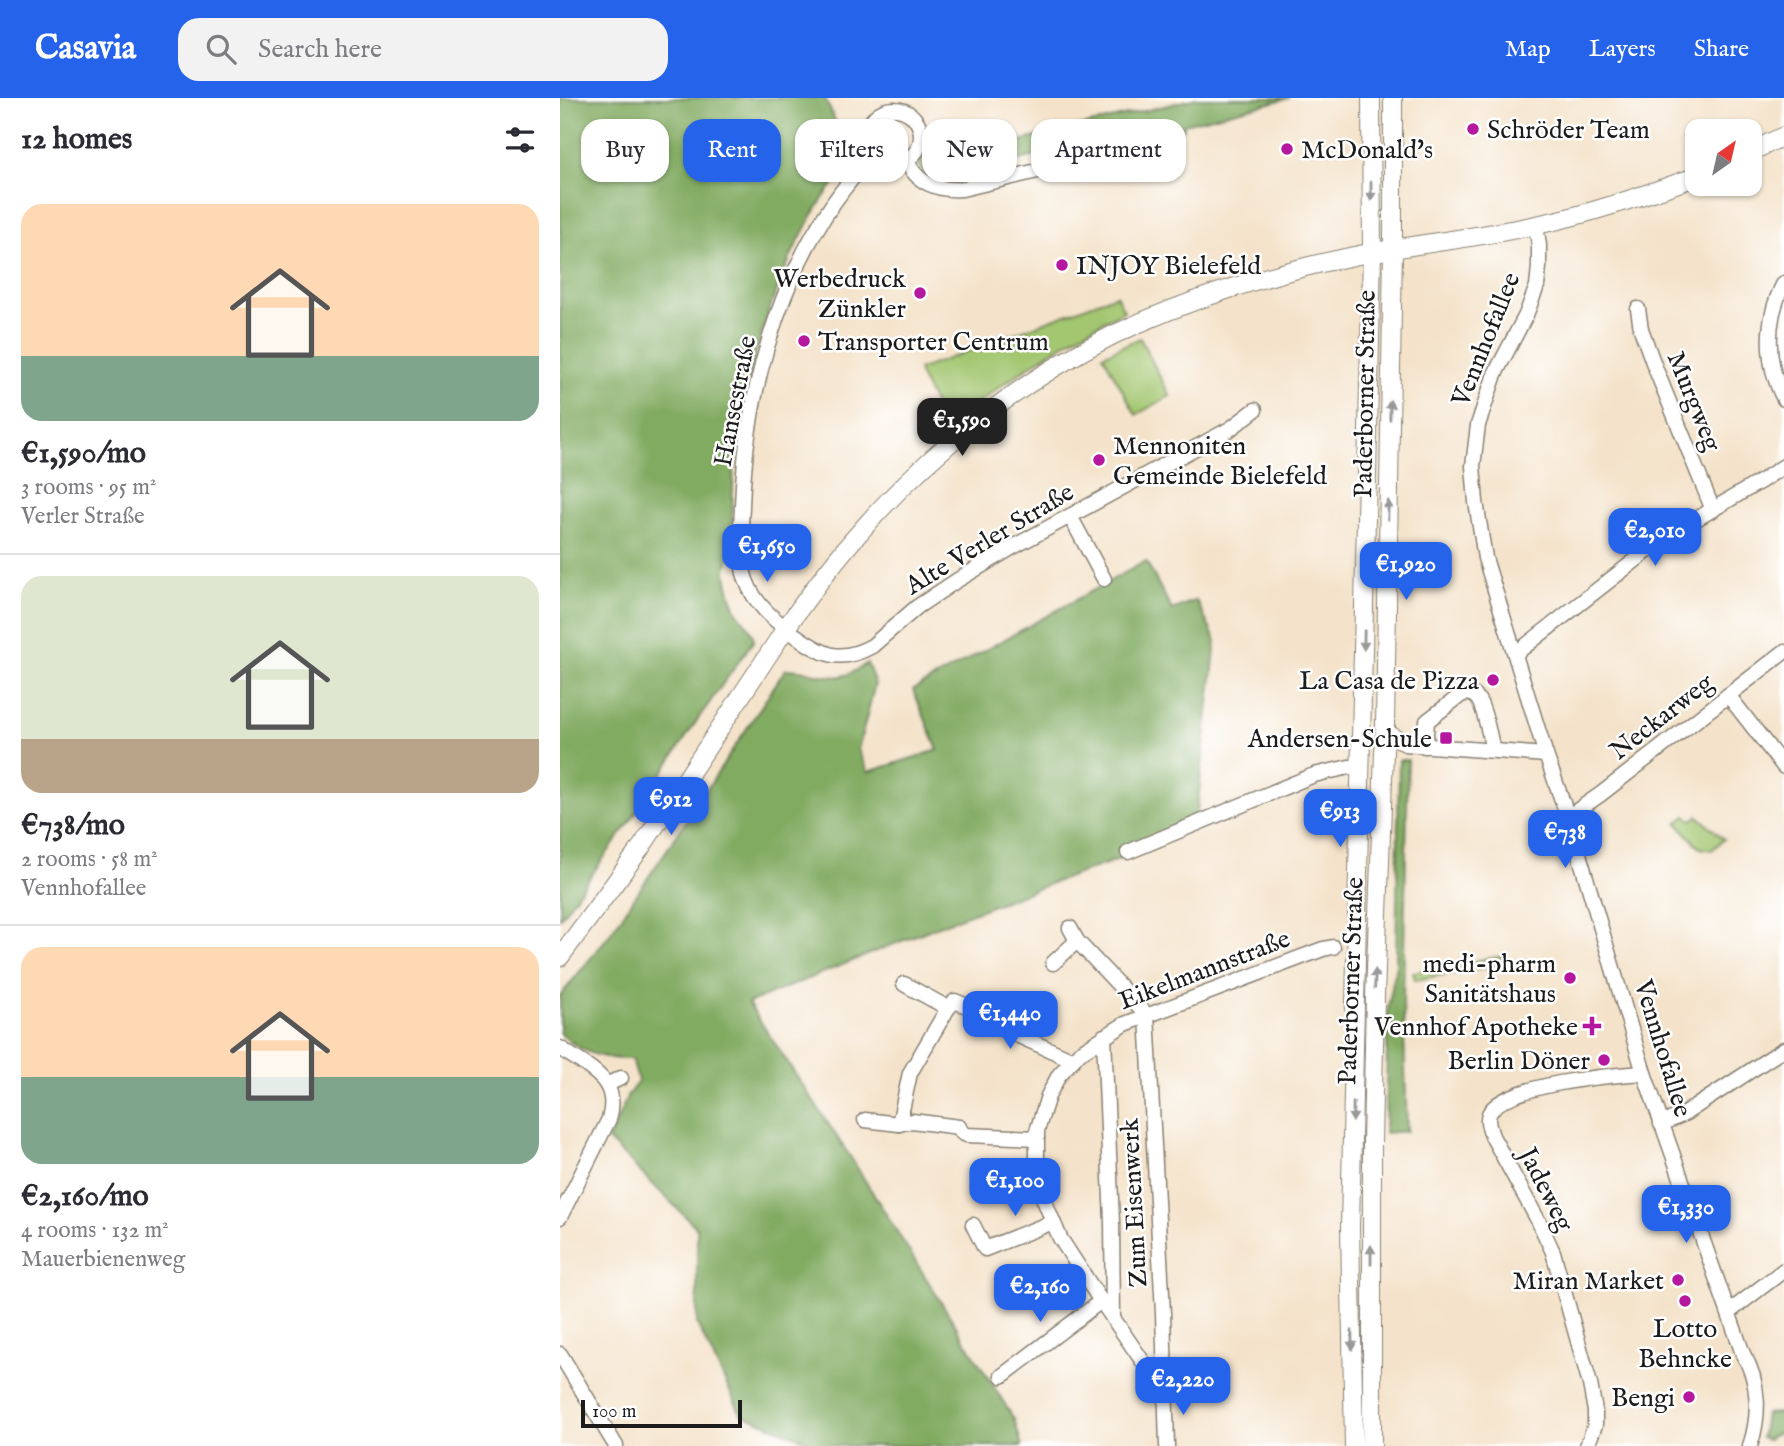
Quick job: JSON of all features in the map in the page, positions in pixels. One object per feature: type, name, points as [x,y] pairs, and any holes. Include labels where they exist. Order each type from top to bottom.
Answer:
[{"type":"main road","name":"Paderborner Straße","points":[[1354,1446],[1350,1227],[1372,253],[1371,98]]},
{"type":"main road","name":"Paderborner Straße","points":[[1372,1446],[1371,1143],[1385,725],[1393,98]]},
{"type":"main road","points":[[1762,146],[1784,136]]},
{"type":"main road","points":[[560,957],[648,837],[808,597],[876,513],[945,447],[1009,398],[1076,355],[1114,335],[1181,306],[1236,287],[1346,258],[1536,225],[1620,204],[1685,181]]},
{"type":"street","points":[[872,119],[887,109],[896,108],[913,116],[921,131],[921,141],[919,148],[908,159]]},
{"type":"street","points":[[908,162],[914,175],[952,190],[1031,173]]},
{"type":"street","name":"Hansestraße","points":[[786,628],[764,610],[754,597],[742,568],[743,486],[752,407],[771,337],[789,288],[807,248],[848,182]]},
{"type":"street","name":"Vennhofallee","points":[[1536,225],[1539,244],[1537,286],[1526,315],[1495,374],[1478,425],[1473,466],[1485,558],[1568,817],[1644,1073],[1743,1354]]},
{"type":"street","points":[[1784,283],[1772,312],[1770,333],[1773,371],[1784,399]]},
{"type":"street","name":"Murgweg","points":[[1638,309],[1641,329],[1654,365],[1713,510]]},
{"type":"street","name":"Alte Verler Straße","points":[[786,628],[827,654],[842,656],[861,652],[934,595],[1013,547],[1230,429],[1255,410]]},
{"type":"street","points":[[1515,654],[1664,538],[1784,466]]},
{"type":"street","points":[[1070,516],[1104,579]]},
{"type":"street","name":"Neckarweg","points":[[1568,817],[1784,652]]},
{"type":"street","points":[[1424,746],[1426,725],[1430,718],[1465,693],[1478,699],[1493,750]]},
{"type":"street","points":[[1728,695],[1784,767]]},
{"type":"street","points":[[1385,725],[1390,733],[1405,744],[1546,755]]},
{"type":"street","points":[[1128,852],[1314,775],[1361,767]]},
{"type":"street","points":[[1053,963],[1073,935],[1147,1015]]},
{"type":"street","name":"Eikelmannstraße","points":[[1165,1390],[1113,1319],[1060,1238],[1044,1200],[1037,1161],[1037,1131],[1048,1096],[1059,1075],[1079,1053],[1125,1024],[1333,947]]},
{"type":"street","points":[[904,984],[948,1008]]},
{"type":"street","points":[[899,1124],[910,1073],[948,1008],[955,1001],[1002,1020],[1001,1028],[1073,1060]]},
{"type":"street","name":"Zum Eisenwerk","points":[[1147,1015],[1165,1390]]},
{"type":"street","points":[[1104,1036],[1113,1319]]},
{"type":"street","points":[[560,1048],[599,1075],[615,1081],[609,1119],[560,1217]]},
{"type":"street","points":[[1661,1124],[1684,1114],[1784,1049]]},
{"type":"street","name":"Jadeweg","points":[[1587,1446],[1595,1425],[1595,1411],[1553,1252],[1492,1136],[1489,1114],[1495,1106],[1508,1098],[1546,1086],[1591,1077],[1644,1073]]},
{"type":"street","points":[[865,1120],[899,1124],[912,1121],[959,1127],[962,1133],[967,1135],[1037,1138]]},
{"type":"street","points":[[973,1225],[985,1249],[1054,1222]]},
{"type":"street","points":[[1729,1312],[1784,1270]]},
{"type":"street","points":[[1002,1376],[1101,1301]]},
{"type":"street","points":[[560,1354],[616,1446]]},
{"type":"street","points":[[1740,1446],[1748,1406],[1743,1354]]},
{"type":"street","points":[[1743,1354],[1751,1367],[1757,1406],[1756,1422],[1749,1446]]},
{"type":"street","points":[[1165,1390],[1167,1446]]},
{"type":"green space","points":[[560,98],[825,98],[834,119],[795,119],[795,182],[836,182],[794,249],[767,317],[747,387],[735,455],[731,549],[726,572],[734,604],[754,640],[632,819],[560,918]]},
{"type":"green space","points":[[1197,98],[1290,98],[1186,124],[1186,119],[1111,119]]},
{"type":"green space","points":[[1031,138],[1031,157],[1017,160],[1017,142]]},
{"type":"green space","points":[[1116,295],[1124,311],[1010,379],[946,426],[918,370]]},
{"type":"green space","points":[[1140,338],[1170,396],[1136,415],[1103,355]]},
{"type":"green space","points":[[1146,561],[1172,610],[1196,600],[1216,641],[1196,820],[1153,847],[946,923],[748,1003],[851,1158],[1014,1419],[1022,1446],[817,1446],[741,1414],[697,1324],[697,1228],[608,1140],[628,1095],[638,1081],[632,1059],[593,1054],[576,1046],[560,1033],[560,996],[607,938],[785,670],[839,676],[852,673],[867,663],[875,684],[858,750],[868,772],[938,750],[913,690]]},
{"type":"green space","points":[[1399,760],[1408,760],[1403,1000],[1407,1131],[1385,1133],[1388,1008],[1396,966]]},
{"type":"green space","points":[[1686,816],[1692,820],[1698,816],[1724,839],[1712,850],[1700,848],[1677,823]]},
{"type":"green space","points":[[1503,956],[1504,964],[1415,980],[1413,972]]},
{"type":"green space","points":[[1765,1414],[1784,1415],[1784,1430],[1768,1440],[1761,1438]]},
{"type":"place","name":"Schröder Team","points":[[1473,129]]},
{"type":"place","name":"McDonald's","points":[[1287,149]]},
{"type":"place","name":"INJOY Bielefeld","points":[[1062,265]]},
{"type":"place","name":"Werbedruck Zünkler","points":[[920,293]]},
{"type":"place","name":"Transporter Centrum","points":[[804,341]]},
{"type":"place","name":"Mennoniten Gemeinde Bielefeld","points":[[1099,460]]},
{"type":"place","name":"La Casa de Pizza","points":[[1493,680]]},
{"type":"place","name":"Andersen-Schule","points":[[1446,738]]},
{"type":"place","name":"medi-pharm Sanitätshaus","points":[[1570,978]]},
{"type":"place","name":"Vennhof Apotheke","points":[[1592,1026]]},
{"type":"place","name":"Berlin Döner","points":[[1604,1060]]},
{"type":"place","name":"Miran Market","points":[[1678,1280]]},
{"type":"place","name":"Lotto Behncke","points":[[1685,1301]]},
{"type":"place","name":"Bengi","points":[[1689,1397]]}]
